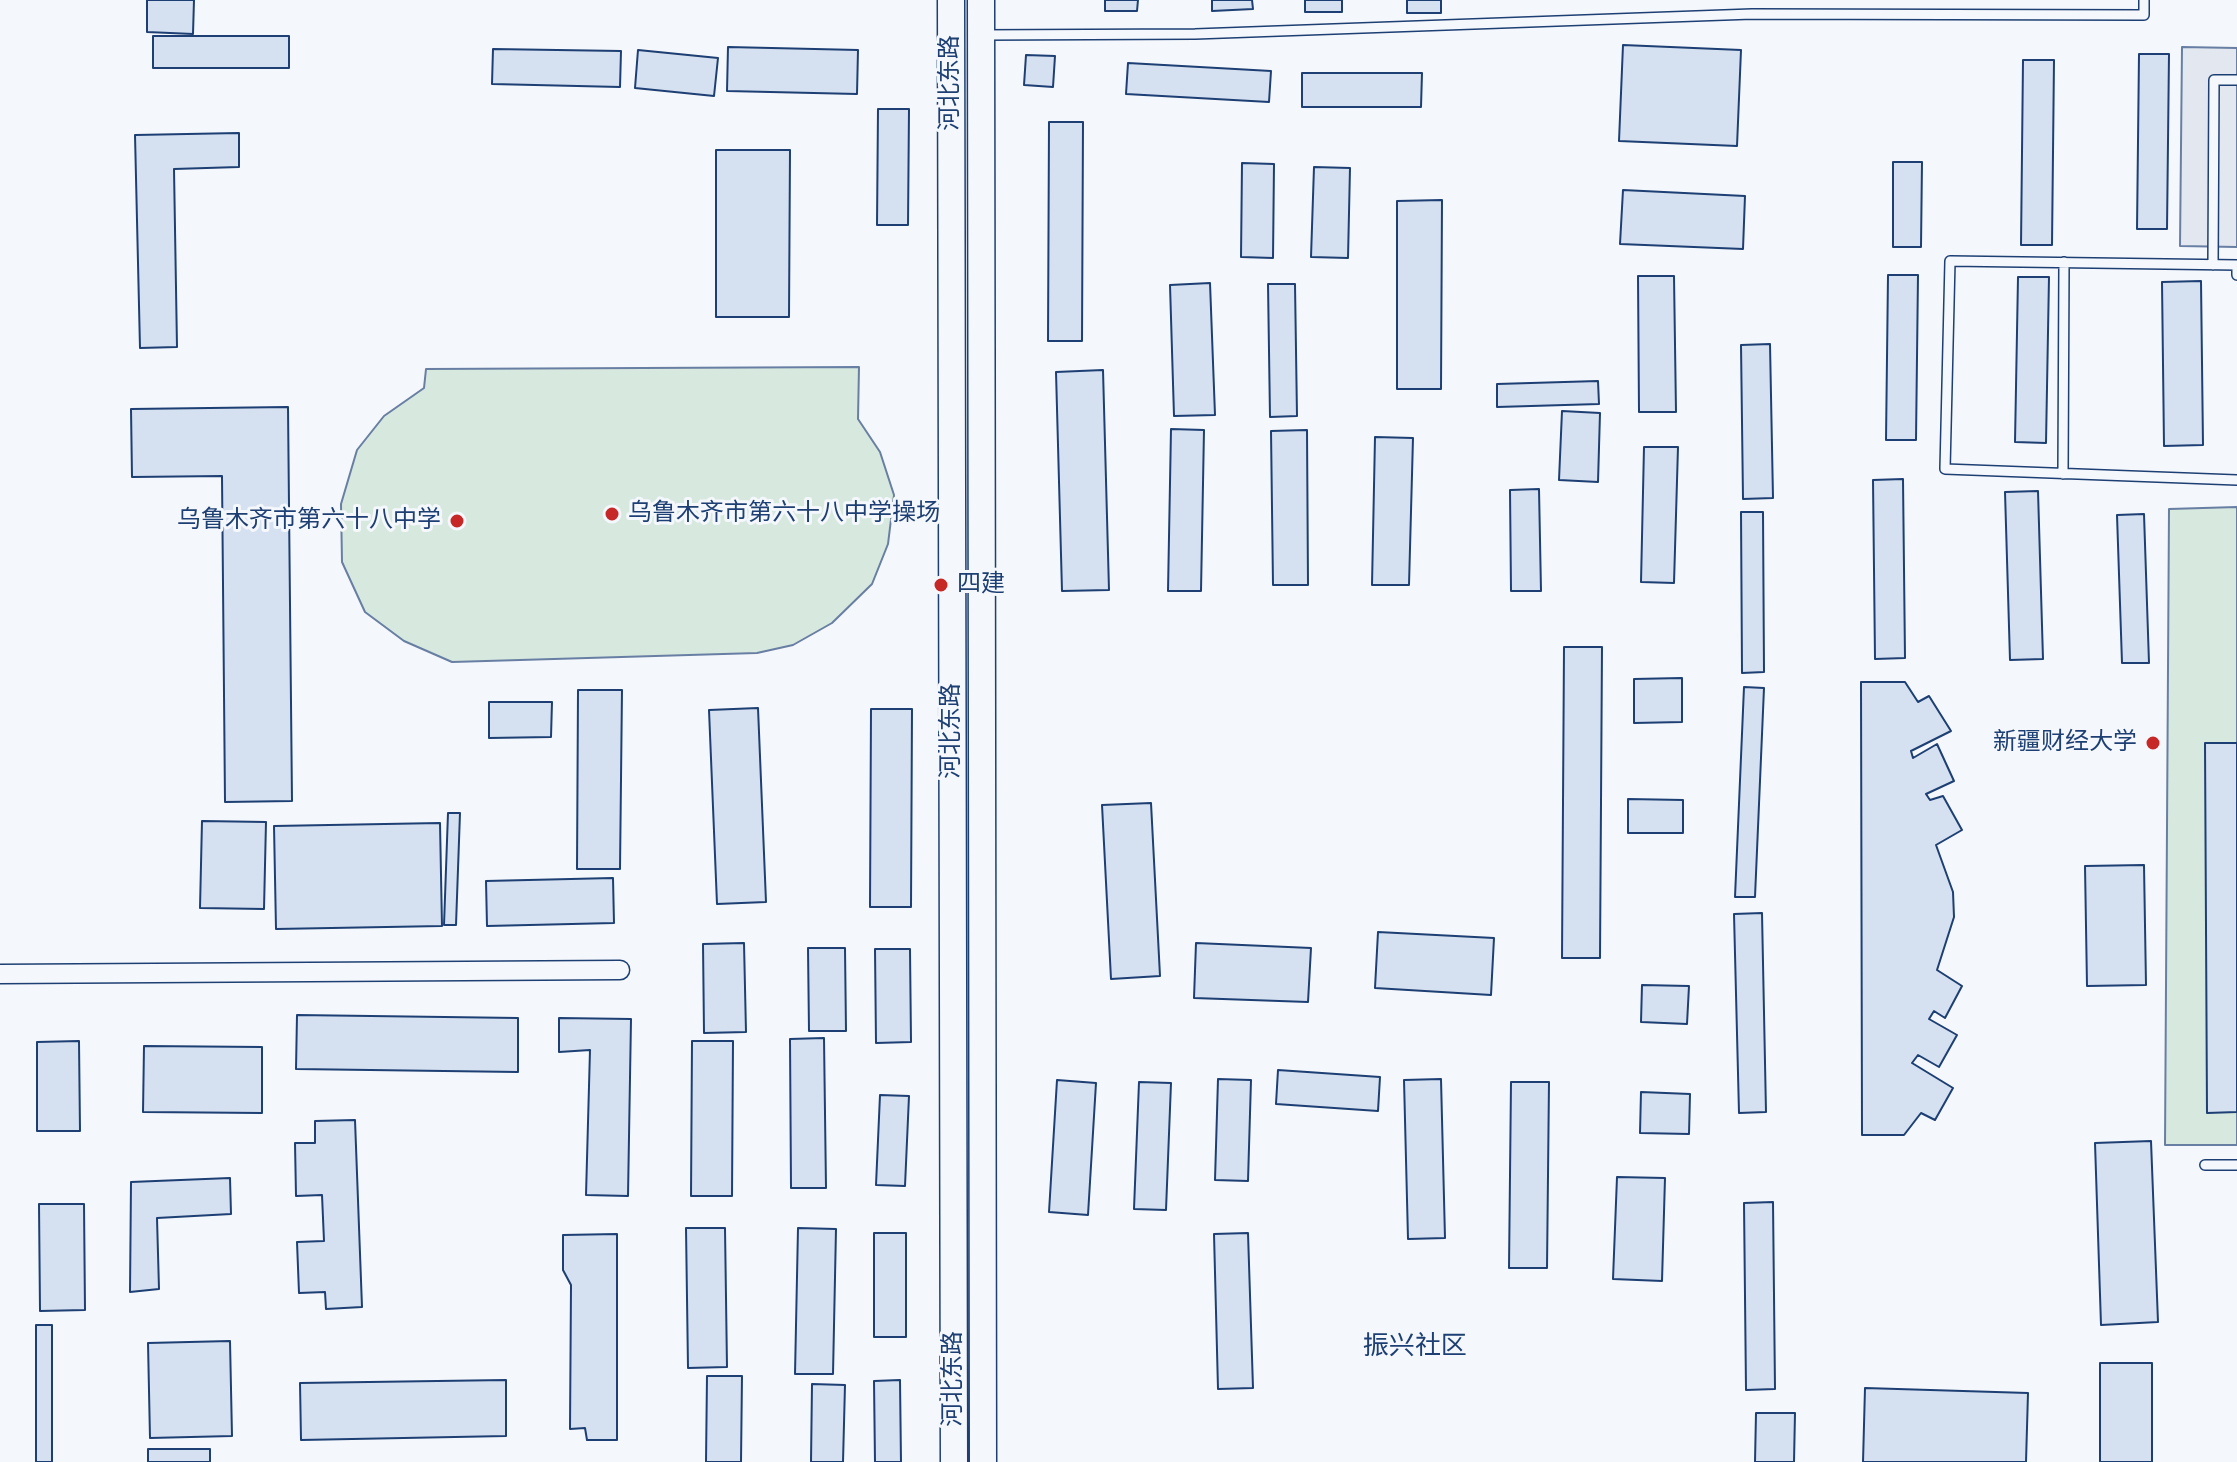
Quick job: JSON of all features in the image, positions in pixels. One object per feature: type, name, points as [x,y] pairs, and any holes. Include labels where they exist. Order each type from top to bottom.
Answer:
[{"type":"main road","name":"河北东路","points":[[951,0],[954,1462]]},
{"type":"main road","points":[[981,0],[983,1462]]},
{"type":"street","points":[[0,974],[620,970]]},
{"type":"lane","points":[[980,35],[1211,34],[1752,14],[2144,15],[2144,0]]},
{"type":"lane","points":[[2213,265],[2214,80],[2237,80]]},
{"type":"lane","points":[[2237,275],[2237,265],[1950,261],[1945,469],[2237,480]]},
{"type":"lane","points":[[2063,474],[2064,262]]},
{"type":"lane","points":[[2205,1165],[2237,1165]]},
{"type":"shaded area","points":[[2182,47],[2237,48],[2237,247],[2180,246]]},
{"type":"shaded area","points":[[859,367],[858,419],[880,452],[894,495],[888,544],[872,584],[832,623],[793,645],[757,653],[452,662],[404,641],[365,612],[342,562],[341,504],[357,450],[384,416],[424,388],[426,369]]},
{"type":"shaded area","points":[[2237,507],[2237,1145],[2165,1145],[2169,509]]},
{"type":"building","points":[[147,0],[194,0],[193,34],[147,32]]},
{"type":"building","points":[[1105,0],[1138,0],[1137,11],[1105,11]]},
{"type":"building","points":[[1212,0],[1252,0],[1253,9],[1212,11]]},
{"type":"building","points":[[1305,0],[1342,0],[1342,12],[1305,12]]},
{"type":"building","points":[[1407,0],[1441,0],[1441,13],[1407,13]]},
{"type":"building","points":[[153,36],[289,36],[289,68],[153,68]]},
{"type":"building","points":[[1623,45],[1741,50],[1737,146],[1619,141]]},
{"type":"building","points":[[728,47],[858,50],[857,94],[727,91]]},
{"type":"building","points":[[493,49],[621,51],[620,87],[492,84]]},
{"type":"building","points":[[638,50],[718,58],[714,96],[635,88]]},
{"type":"building","points":[[2139,54],[2169,54],[2167,229],[2137,229]]},
{"type":"building","points":[[1026,55],[1055,56],[1053,87],[1024,85]]},
{"type":"building","points":[[2023,60],[2054,60],[2052,245],[2021,245]]},
{"type":"building","points":[[1128,63],[1271,71],[1269,102],[1126,94]]},
{"type":"building","points":[[1302,73],[1422,73],[1421,107],[1302,107]]},
{"type":"building","points":[[878,109],[909,109],[908,225],[877,225]]},
{"type":"building","points":[[1049,122],[1083,122],[1082,341],[1048,341]]},
{"type":"building","points":[[239,133],[239,167],[174,169],[177,347],[140,348],[135,135]]},
{"type":"building","points":[[716,150],[790,150],[789,317],[716,317]]},
{"type":"building","points":[[1893,162],[1922,162],[1921,247],[1893,247]]},
{"type":"building","points":[[1242,163],[1274,164],[1273,258],[1241,257]]},
{"type":"building","points":[[1314,167],[1350,168],[1348,258],[1311,257]]},
{"type":"building","points":[[1623,190],[1745,196],[1743,249],[1620,244]]},
{"type":"building","points":[[1442,200],[1441,389],[1397,389],[1397,201]]},
{"type":"building","points":[[1888,275],[1918,275],[1916,440],[1886,440]]},
{"type":"building","points":[[1638,276],[1674,276],[1676,412],[1639,412]]},
{"type":"building","points":[[2018,277],[2049,277],[2046,443],[2015,442]]},
{"type":"building","points":[[2201,281],[2203,445],[2164,446],[2162,282]]},
{"type":"building","points":[[1210,283],[1215,415],[1174,416],[1170,285]]},
{"type":"building","points":[[1268,284],[1295,284],[1297,416],[1270,417]]},
{"type":"building","points":[[1770,344],[1773,498],[1743,499],[1741,345]]},
{"type":"building","points":[[1103,370],[1109,590],[1062,591],[1056,372]]},
{"type":"building","points":[[1598,381],[1599,404],[1497,407],[1497,384]]},
{"type":"building","points":[[288,407],[292,801],[225,802],[222,476],[132,477],[131,409]]},
{"type":"building","points":[[1562,411],[1600,413],[1598,482],[1559,480]]},
{"type":"building","points":[[1171,429],[1204,430],[1201,591],[1168,591]]},
{"type":"building","points":[[1307,430],[1308,585],[1273,585],[1271,431]]},
{"type":"building","points":[[1375,437],[1413,438],[1409,585],[1372,585]]},
{"type":"building","points":[[1644,447],[1678,447],[1674,583],[1641,582]]},
{"type":"building","points":[[1903,479],[1905,658],[1875,659],[1873,480]]},
{"type":"building","points":[[1539,489],[1541,591],[1511,591],[1510,490]]},
{"type":"building","points":[[2038,491],[2043,659],[2010,660],[2005,492]]},
{"type":"building","points":[[1741,512],[1763,512],[1764,672],[1742,673]]},
{"type":"building","points":[[2144,514],[2149,663],[2122,663],[2117,515]]},
{"type":"building","points":[[1564,647],[1602,647],[1600,958],[1562,958]]},
{"type":"building","points":[[1682,678],[1682,722],[1634,723],[1634,679]]},
{"type":"building","points":[[1861,682],[1905,682],[1918,702],[1929,696],[1951,731],[1911,751],[1913,758],[1937,744],[1954,781],[1926,794],[1930,800],[1943,796],[1962,830],[1936,845],[1953,892],[1954,917],[1937,970],[1962,986],[1945,1018],[1934,1011],[1929,1019],[1957,1035],[1939,1067],[1918,1055],[1912,1063],[1953,1088],[1935,1120],[1921,1113],[1904,1135],[1862,1135]]},
{"type":"building","points":[[1744,687],[1764,688],[1755,897],[1735,897]]},
{"type":"building","points":[[578,690],[622,690],[620,869],[577,869]]},
{"type":"building","points":[[489,702],[552,702],[551,737],[489,738]]},
{"type":"building","points":[[758,708],[766,902],[717,904],[709,710]]},
{"type":"building","points":[[871,709],[912,709],[911,907],[870,907]]},
{"type":"building","points":[[2205,743],[2237,743],[2237,1112],[2207,1113]]},
{"type":"building","points":[[1628,799],[1683,800],[1683,833],[1628,833]]},
{"type":"building","points":[[1151,803],[1160,976],[1111,979],[1102,805]]},
{"type":"building","points":[[448,813],[460,813],[456,925],[444,925]]},
{"type":"building","points":[[202,821],[266,822],[264,909],[200,908]]},
{"type":"building","points":[[440,823],[442,926],[276,929],[274,826]]},
{"type":"building","points":[[2144,865],[2146,985],[2087,986],[2085,866]]},
{"type":"building","points":[[613,878],[614,923],[487,926],[486,881]]},
{"type":"building","points":[[1762,913],[1766,1112],[1739,1113],[1734,914]]},
{"type":"building","points":[[1378,932],[1494,938],[1491,995],[1375,988]]},
{"type":"building","points":[[744,943],[746,1032],[704,1033],[703,944]]},
{"type":"building","points":[[1196,943],[1311,948],[1308,1002],[1194,998]]},
{"type":"building","points":[[808,948],[845,948],[846,1031],[809,1031]]},
{"type":"building","points":[[875,949],[910,949],[911,1042],[876,1043]]},
{"type":"building","points":[[1642,985],[1689,986],[1687,1024],[1641,1022]]},
{"type":"building","points":[[297,1015],[518,1018],[518,1072],[296,1069]]},
{"type":"building","points":[[559,1018],[631,1019],[628,1196],[586,1195],[590,1050],[559,1052]]},
{"type":"building","points":[[824,1038],[826,1188],[791,1188],[790,1039]]},
{"type":"building","points":[[79,1041],[80,1131],[37,1131],[37,1042]]},
{"type":"building","points":[[692,1041],[733,1041],[732,1196],[691,1196]]},
{"type":"building","points":[[144,1046],[262,1047],[262,1113],[143,1112]]},
{"type":"building","points":[[1278,1070],[1380,1077],[1378,1111],[1276,1104]]},
{"type":"building","points":[[1218,1079],[1251,1080],[1248,1181],[1215,1180]]},
{"type":"building","points":[[1441,1079],[1445,1238],[1408,1239],[1404,1080]]},
{"type":"building","points":[[1057,1080],[1096,1083],[1088,1215],[1049,1212]]},
{"type":"building","points":[[1139,1082],[1171,1083],[1166,1210],[1134,1209]]},
{"type":"building","points":[[1511,1082],[1549,1082],[1547,1268],[1509,1268]]},
{"type":"building","points":[[1641,1092],[1690,1094],[1689,1134],[1640,1133]]},
{"type":"building","points":[[880,1095],[909,1096],[905,1186],[876,1185]]},
{"type":"building","points":[[355,1120],[362,1307],[326,1309],[325,1292],[299,1293],[297,1242],[324,1241],[322,1195],[296,1196],[295,1143],[315,1143],[315,1121]]},
{"type":"building","points":[[2151,1141],[2158,1322],[2101,1325],[2095,1143]]},
{"type":"building","points":[[1617,1177],[1665,1178],[1662,1281],[1613,1279]]},
{"type":"building","points":[[230,1178],[231,1214],[157,1218],[159,1289],[130,1292],[131,1182]]},
{"type":"building","points":[[1773,1202],[1775,1389],[1746,1390],[1744,1203]]},
{"type":"building","points":[[39,1204],[84,1204],[85,1310],[40,1311]]},
{"type":"building","points":[[686,1228],[725,1228],[727,1367],[688,1368]]},
{"type":"building","points":[[798,1228],[836,1229],[833,1374],[795,1374]]},
{"type":"building","points":[[874,1233],[906,1233],[906,1337],[874,1337]]},
{"type":"building","points":[[1248,1233],[1253,1388],[1218,1389],[1214,1234]]},
{"type":"building","points":[[617,1234],[617,1440],[587,1440],[585,1428],[570,1429],[571,1285],[563,1270],[563,1235]]},
{"type":"building","points":[[36,1325],[52,1325],[52,1462],[36,1462]]},
{"type":"building","points":[[230,1341],[232,1436],[150,1438],[148,1343]]},
{"type":"building","points":[[2100,1363],[2152,1363],[2152,1462],[2100,1462]]},
{"type":"building","points":[[707,1376],[742,1376],[741,1462],[706,1462]]},
{"type":"building","points":[[506,1380],[506,1436],[301,1440],[300,1383]]},
{"type":"building","points":[[900,1380],[901,1462],[875,1462],[874,1381]]},
{"type":"building","points":[[812,1384],[845,1385],[843,1462],[811,1462]]},
{"type":"building","points":[[1865,1388],[2028,1393],[2026,1462],[1863,1462]]},
{"type":"building","points":[[1756,1413],[1795,1413],[1794,1462],[1755,1462]]},
{"type":"building","points":[[148,1449],[210,1449],[210,1462],[148,1462]]},
{"type":"place","name":"乌鲁木齐市第六十八中学操场","points":[[612,514]]},
{"type":"place","name":"乌鲁木齐市第六十八中学","points":[[457,521]]},
{"type":"place","name":"四建","points":[[941,585]]},
{"type":"place","name":"新疆财经大学","points":[[2153,743]]},
{"type":"district","name":"振兴社区","points":[[1415,1348]]}]
